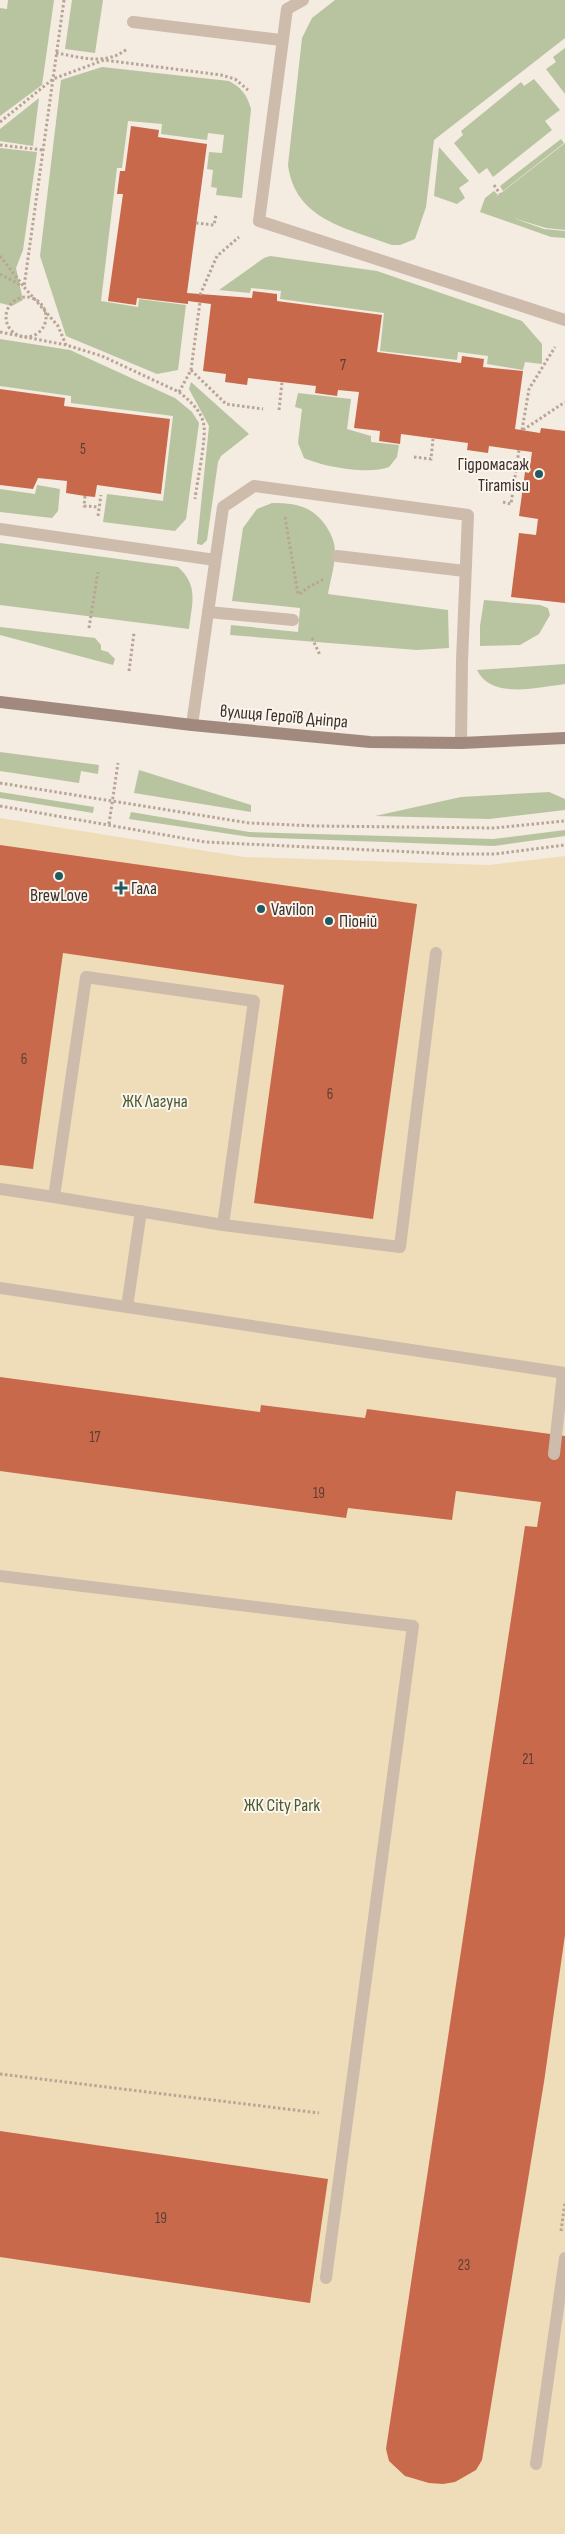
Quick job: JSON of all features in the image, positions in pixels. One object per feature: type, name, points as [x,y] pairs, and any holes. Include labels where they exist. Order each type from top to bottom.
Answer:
[{"type":"main road","name":"вулиця Героїв Дніпра","points":[[0,702],[192,725],[370,742],[461,743],[565,738]]},
{"type":"lane","points":[[303,0],[287,9],[259,221],[565,320]]},
{"type":"lane","points":[[133,22],[282,40]]},
{"type":"lane","points":[[192,725],[223,507],[254,486],[468,515],[461,743]]},
{"type":"lane","points":[[0,529],[215,560]]},
{"type":"lane","points":[[337,556],[465,571]]},
{"type":"lane","points":[[208,612],[293,620]]},
{"type":"lane","points":[[0,1189],[223,1224],[400,1247],[436,953]]},
{"type":"lane","points":[[54,1197],[86,977],[254,1001],[223,1224]]},
{"type":"lane","points":[[127,1306],[141,1211]]},
{"type":"lane","points":[[0,1288],[564,1373],[554,1454]]},
{"type":"lane","points":[[0,1576],[413,1626],[346,2116],[326,2278]]},
{"type":"lane","points":[[536,2464],[565,2258]]},
{"type":"path","points":[[24,287],[64,0]]},
{"type":"path","points":[[0,122],[53,79],[120,54],[128,47],[133,22]]},
{"type":"path","points":[[56,53],[220,74],[234,78],[247,87],[249,93]]},
{"type":"path","points":[[0,145],[43,150]]},
{"type":"path","points":[[494,185],[500,194]]},
{"type":"path","points":[[196,223],[214,225],[216,215]]},
{"type":"path","points":[[200,295],[217,256],[259,221]]},
{"type":"path","points":[[0,256],[58,326],[66,344]]},
{"type":"path","points":[[0,274],[24,287]]},
{"type":"path","points":[[40,304],[27,297],[14,301],[9,305],[5,318],[7,325],[16,335],[22,337],[34,335],[44,326],[45,314],[43,307]]},
{"type":"path","points":[[180,392],[191,370],[200,302]]},
{"type":"path","points":[[0,332],[66,344],[102,356],[180,392],[194,404],[204,426],[194,500]]},
{"type":"path","points":[[560,340],[528,388],[522,430],[565,402]]},
{"type":"path","points":[[191,370],[226,404],[263,409]]},
{"type":"path","points":[[279,410],[282,382]]},
{"type":"path","points":[[414,457],[431,459],[433,439]]},
{"type":"path","points":[[503,502],[512,504],[519,450]]},
{"type":"path","points":[[278,489],[298,598],[307,588],[334,576],[337,556]]},
{"type":"path","points":[[85,496],[84,506],[99,508]]},
{"type":"path","points":[[89,628],[102,543]]},
{"type":"path","points":[[129,671],[134,634]]},
{"type":"path","points":[[310,634],[320,655]]},
{"type":"path","points":[[109,824],[118,762]]},
{"type":"path","points":[[0,782],[249,823],[316,826],[495,828],[565,821]]},
{"type":"path","points":[[0,806],[204,842],[286,847],[495,854],[565,845]]},
{"type":"path","points":[[0,2074],[346,2116]]},
{"type":"green space","points":[[8,0],[54,0],[42,85],[0,116],[0,8],[7,9]]},
{"type":"green space","points":[[72,0],[103,0],[95,53],[65,49]]},
{"type":"green space","points":[[335,0],[565,0],[565,38],[434,140],[426,207],[415,239],[400,245],[392,245],[341,227],[326,219],[312,210],[301,198],[293,184],[288,165],[302,38],[312,18]]},
{"type":"green space","points":[[565,48],[565,94],[546,69],[556,62],[553,57]]},
{"type":"green space","points":[[102,67],[229,81],[243,92],[251,109],[242,198],[216,195],[217,188],[211,187],[213,170],[207,169],[209,152],[222,153],[224,135],[208,133],[207,140],[161,134],[162,124],[128,121],[122,168],[117,168],[101,301],[138,307],[139,299],[186,305],[178,370],[157,374],[66,336],[40,256],[61,80]]},
{"type":"green space","points":[[534,79],[560,110],[545,121],[552,130],[493,177],[487,168],[479,174],[454,143],[463,135],[461,131],[521,82],[524,86]]},
{"type":"green space","points":[[39,98],[33,146],[0,141],[0,129]]},
{"type":"green space","points":[[561,139],[564,143],[503,191],[500,186]]},
{"type":"green space","points":[[565,143],[565,230],[546,228],[513,218],[544,229],[565,231],[565,238],[551,237],[480,212],[485,198],[494,191],[498,195],[496,197]]},
{"type":"green space","points":[[439,147],[469,181],[459,188],[465,198],[457,204],[434,196]]},
{"type":"green space","points":[[0,148],[37,152],[23,250],[16,268],[23,300],[12,306],[0,303]]},
{"type":"green space","points":[[270,256],[377,271],[522,321],[542,344],[542,364],[525,362],[523,370],[487,364],[488,356],[458,352],[457,360],[380,351],[384,313],[280,299],[281,291],[251,288],[250,293],[219,290],[264,258]]},
{"type":"green space","points":[[0,339],[70,350],[175,398],[192,412],[199,423],[186,519],[175,531],[103,522],[107,494],[163,501],[173,416],[71,403],[71,396],[0,386]]},
{"type":"green space","points":[[191,382],[249,434],[221,456],[218,462],[207,540],[202,545],[197,544],[209,426],[189,389]]},
{"type":"green space","points":[[298,393],[351,399],[347,429],[371,436],[371,442],[399,445],[397,457],[389,467],[370,470],[334,467],[304,458],[298,443],[302,409],[295,407]]},
{"type":"green space","points":[[37,485],[60,489],[58,511],[52,518],[0,512],[0,489],[35,494]]},
{"type":"green space","points":[[272,503],[303,507],[315,514],[326,526],[332,538],[335,552],[328,594],[448,610],[449,648],[417,650],[230,635],[231,625],[298,632],[300,608],[232,601],[243,528],[257,509]]},
{"type":"green space","points":[[0,543],[178,567],[185,574],[192,588],[189,629],[0,605]]},
{"type":"green space","points":[[484,600],[540,605],[548,608],[550,615],[539,634],[520,645],[480,646],[480,626]]},
{"type":"green space","points":[[0,627],[95,638],[101,645],[101,650],[108,652],[115,659],[113,665],[0,635]]},
{"type":"green space","points":[[565,664],[565,684],[529,689],[504,688],[493,685],[484,679],[477,670]]},
{"type":"green space","points":[[0,752],[99,765],[98,774],[81,771],[79,783],[0,771]]},
{"type":"green space","points":[[139,770],[251,805],[251,812],[134,793]]},
{"type":"green space","points":[[0,792],[94,807],[93,813],[0,798]]},
{"type":"green space","points":[[549,792],[565,799],[565,810],[489,819],[375,816],[461,797]]},
{"type":"green space","points":[[131,812],[249,832],[493,839],[565,830],[565,836],[494,846],[250,837],[129,819]]},
{"type":"sand","name":"ЖК City Park","points":[[0,818],[244,857],[489,865],[565,856],[565,2534],[0,2534]]},
{"type":"building","points":[[131,126],[159,130],[158,137],[207,144],[187,293],[252,298],[253,291],[277,294],[277,301],[382,315],[377,352],[461,363],[462,356],[484,359],[483,367],[523,371],[515,429],[540,433],[541,428],[565,431],[565,603],[511,597],[519,533],[536,535],[538,519],[519,516],[525,472],[529,473],[532,452],[489,446],[488,453],[467,450],[468,443],[401,434],[400,444],[379,441],[380,431],[354,428],[359,392],[338,390],[337,396],[315,393],[316,386],[248,378],[247,385],[225,382],[226,374],[203,371],[211,304],[188,301],[188,304],[137,298],[136,305],[108,301],[123,194],[117,194],[120,171],[125,171]]},
{"type":"building","points":[[0,389],[65,398],[64,406],[170,419],[161,494],[97,485],[95,497],[85,496],[66,493],[67,481],[38,478],[33,489],[0,485]]},
{"type":"building","points":[[0,845],[417,904],[373,1219],[254,1203],[284,985],[63,953],[33,1169],[0,1165]]},
{"type":"building","points":[[0,1377],[260,1412],[261,1405],[365,1418],[367,1409],[565,1436],[565,1935],[544,2082],[482,2460],[476,2470],[455,2482],[443,2484],[429,2483],[405,2476],[389,2461],[386,2449],[525,1526],[537,1527],[541,1502],[456,1491],[452,1520],[348,1508],[346,1518],[0,1471]]},
{"type":"building","points":[[0,2131],[328,2179],[310,2303],[0,2257]]},
{"type":"place","name":"Гідромасаж Tiramisu","points":[[539,474]]},
{"type":"place","name":"BrewLove","points":[[59,876]]},
{"type":"place","name":"Гала","points":[[121,888]]},
{"type":"place","name":"Vavilon","points":[[261,909]]},
{"type":"place","name":"Піоній","points":[[329,921]]},
{"type":"park label","name":"ЖК Лагуна","points":[[155,1101]]}]
